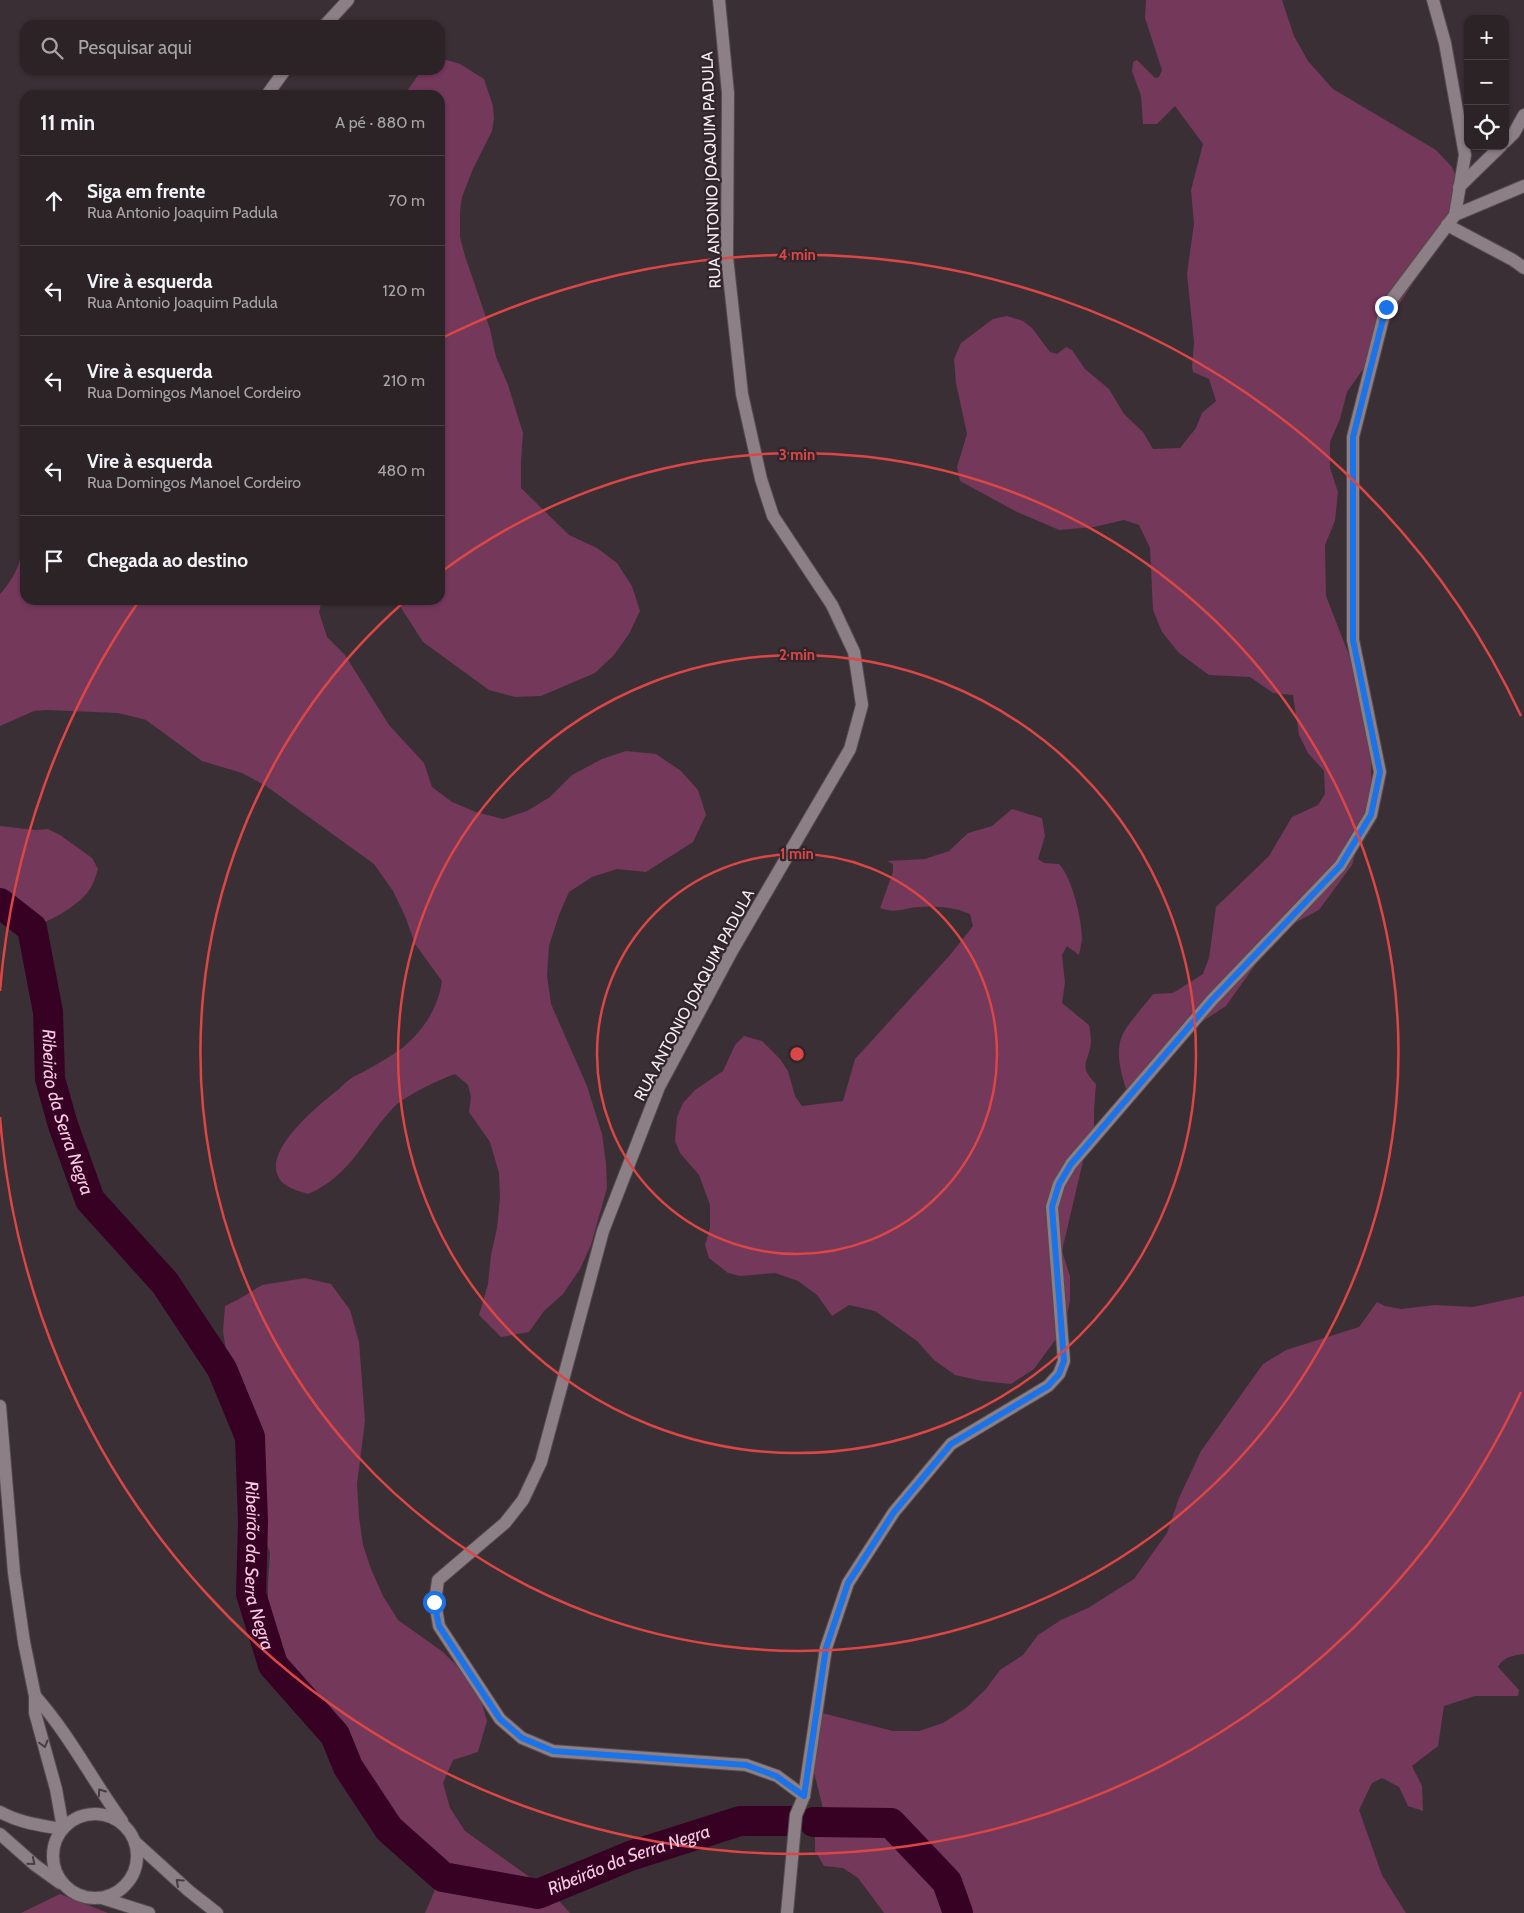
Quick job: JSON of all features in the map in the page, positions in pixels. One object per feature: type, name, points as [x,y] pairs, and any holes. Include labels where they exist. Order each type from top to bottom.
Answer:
[{"type":"street","points":[[330,20],[348,0]]},
{"type":"street","points":[[787,1913],[796,1815],[804,1796],[826,1648],[848,1583],[894,1512],[951,1444],[1048,1386],[1059,1374],[1064,1361],[1052,1207],[1059,1184],[1071,1164],[1212,1000],[1340,866],[1371,815],[1380,772],[1353,640],[1353,437],[1386,307],[1451,220],[1465,155],[1445,42],[1433,0]]},
{"type":"street","name":"RUA ANTONIO JOAQUIM PADULA","points":[[718,2],[728,93],[727,257],[742,394],[761,479],[772,516],[832,605],[840,620],[854,652],[862,705],[850,749],[732,951],[658,1087],[603,1231],[541,1462],[523,1500],[505,1523],[438,1580],[434,1602],[439,1626],[444,1634],[500,1719],[522,1738],[553,1751],[746,1765],[776,1776],[804,1796]]},
{"type":"street","points":[[271,90],[282,75]]},
{"type":"street","points":[[1509,138],[1524,115]]},
{"type":"street","points":[[1459,187],[1497,150]]},
{"type":"street","points":[[1451,220],[1524,186]]},
{"type":"street","points":[[1451,220],[1524,268]]},
{"type":"street","points":[[0,1406],[14,1573],[24,1642],[35,1696],[35,1713],[56,1788],[62,1829]]},
{"type":"street","points":[[35,1696],[55,1718],[97,1786],[132,1837],[137,1853],[137,1864],[134,1874],[120,1890],[102,1898]]},
{"type":"street","points":[[0,1812],[12,1819],[30,1824],[62,1829]]},
{"type":"street","points":[[66,1887],[55,1872],[53,1862],[54,1844],[62,1829],[81,1816],[103,1814],[122,1824],[132,1837],[188,1890],[217,1913]]},
{"type":"street","points":[[0,1834],[35,1865],[83,1897],[102,1898],[149,1913]]},
{"type":"shaded area","points":[[1146,0],[1282,0],[1294,36],[1308,61],[1333,89],[1436,150],[1452,167],[1458,181],[1450,228],[1399,304],[1382,337],[1380,345],[1347,392],[1340,419],[1330,442],[1330,468],[1338,492],[1335,521],[1325,545],[1326,596],[1370,709],[1372,811],[1361,834],[1352,865],[1319,910],[1289,926],[1270,944],[1226,1006],[1203,1021],[1165,1056],[1129,1098],[1119,1059],[1120,1043],[1128,1026],[1153,994],[1173,993],[1203,974],[1209,958],[1216,907],[1269,856],[1292,817],[1318,805],[1325,794],[1324,771],[1308,753],[1299,735],[1293,695],[1273,693],[1250,677],[1209,675],[1179,653],[1162,632],[1153,610],[1150,548],[1139,525],[1124,520],[1094,527],[1059,530],[1015,511],[960,481],[957,467],[967,434],[956,383],[954,359],[961,343],[993,319],[1007,316],[1023,321],[1032,328],[1050,352],[1057,354],[1066,347],[1072,350],[1085,369],[1109,389],[1124,414],[1143,432],[1153,449],[1180,448],[1196,428],[1202,413],[1216,401],[1209,379],[1193,372],[1194,342],[1187,274],[1194,224],[1191,190],[1203,144],[1175,106],[1157,124],[1143,124],[1141,96],[1132,71],[1133,62],[1137,60],[1155,78],[1159,77],[1162,70],[1145,18]]},
{"type":"shaded area","points":[[445,61],[460,64],[484,79],[493,106],[494,119],[492,131],[473,169],[462,197],[460,237],[490,329],[496,357],[508,385],[523,433],[521,488],[569,535],[597,548],[617,563],[632,586],[640,611],[629,634],[614,655],[595,673],[541,696],[515,697],[489,690],[423,642],[399,605],[445,605],[445,90],[408,90],[418,75],[445,75]]},
{"type":"shaded area","points":[[20,559],[20,605],[321,605],[319,612],[327,637],[345,655],[389,725],[424,763],[432,787],[452,802],[476,812],[503,819],[527,811],[550,797],[572,775],[602,759],[626,751],[656,754],[681,771],[698,790],[706,815],[693,842],[646,872],[617,869],[592,877],[569,892],[549,946],[547,976],[551,1004],[587,1086],[602,1134],[607,1188],[591,1245],[580,1269],[563,1294],[544,1311],[529,1332],[501,1337],[479,1315],[488,1284],[491,1255],[497,1228],[500,1198],[499,1173],[490,1142],[469,1112],[471,1097],[468,1085],[455,1074],[423,1088],[394,1107],[346,1167],[323,1186],[308,1194],[290,1187],[281,1181],[276,1170],[278,1157],[284,1144],[306,1117],[350,1079],[391,1056],[410,1041],[430,1016],[439,996],[442,981],[415,944],[393,891],[374,864],[266,786],[242,773],[202,761],[146,720],[117,713],[47,710],[34,711],[0,726],[0,594],[17,569]]},
{"type":"shaded area","points":[[1012,809],[1042,818],[1045,836],[1038,859],[1044,863],[1059,864],[1064,870],[1072,888],[1080,921],[1082,939],[1079,955],[1067,946],[1062,955],[1065,982],[1062,1003],[1089,1025],[1091,1042],[1086,1068],[1096,1084],[1094,1137],[1083,1161],[1062,1251],[1070,1276],[1070,1301],[1064,1328],[1034,1369],[1011,1384],[982,1381],[955,1375],[934,1360],[917,1341],[875,1311],[849,1305],[832,1316],[817,1295],[798,1281],[775,1273],[740,1276],[728,1273],[709,1258],[705,1245],[710,1228],[710,1205],[699,1175],[680,1153],[675,1141],[677,1117],[683,1103],[695,1090],[723,1071],[735,1045],[744,1036],[762,1041],[780,1059],[788,1071],[795,1096],[802,1106],[843,1101],[855,1059],[950,955],[973,926],[970,914],[952,908],[925,907],[896,911],[880,908],[893,872],[893,864],[887,861],[925,859],[949,851],[968,833],[992,826]]},
{"type":"shaded area","points":[[0,826],[35,830],[48,829],[60,835],[92,858],[98,869],[94,882],[83,898],[53,918],[37,925],[23,926],[0,922]]},
{"type":"shaded area","points":[[305,1278],[331,1284],[350,1310],[359,1342],[365,1421],[357,1484],[363,1545],[371,1569],[383,1596],[398,1620],[443,1652],[465,1674],[480,1697],[487,1721],[478,1752],[453,1760],[443,1783],[450,1808],[465,1831],[552,1893],[570,1913],[425,1913],[435,1890],[401,1841],[394,1817],[376,1798],[361,1775],[343,1756],[329,1733],[317,1706],[299,1687],[276,1632],[268,1608],[270,1553],[262,1529],[265,1499],[232,1388],[223,1331],[225,1306],[262,1285]]},
{"type":"shaded area","points":[[1524,1296],[1524,1654],[1506,1659],[1498,1667],[1519,1690],[1518,1696],[1475,1696],[1444,1706],[1438,1746],[1412,1766],[1422,1786],[1423,1811],[1408,1806],[1399,1787],[1382,1778],[1372,1783],[1359,1810],[1382,1875],[1406,1913],[884,1913],[858,1878],[843,1868],[824,1866],[815,1851],[815,1833],[824,1812],[813,1769],[822,1713],[893,1731],[919,1731],[943,1723],[966,1708],[985,1690],[1000,1670],[1023,1655],[1038,1635],[1061,1620],[1088,1608],[1134,1579],[1167,1533],[1179,1498],[1201,1451],[1263,1364],[1286,1350],[1359,1327],[1377,1302],[1385,1306],[1401,1309],[1435,1305],[1473,1307]]},
{"type":"shaded area","points":[[60,1894],[108,1913],[21,1913]]},
{"type":"waterway","name":"Ribeirão da Serra Negra","points":[[0,903],[32,928],[48,1012],[50,1079],[63,1125],[90,1200],[165,1283],[222,1369],[250,1437],[253,1522],[251,1594],[273,1665],[335,1735],[348,1767],[389,1829],[443,1877],[538,1894],[630,1856],[740,1821],[791,1821]]},
{"type":"waterway","points":[[814,1822],[891,1823],[947,1882],[958,1913]]},
{"type":"route","points":[[434,1602],[439,1626],[500,1719],[522,1738],[553,1751],[746,1765],[776,1776],[804,1796],[826,1648],[848,1583],[894,1512],[951,1444],[1048,1386],[1059,1374],[1064,1361],[1052,1207],[1059,1184],[1071,1164],[1212,1000],[1340,866],[1371,815],[1380,772],[1353,640],[1353,437],[1386,307]]}]
